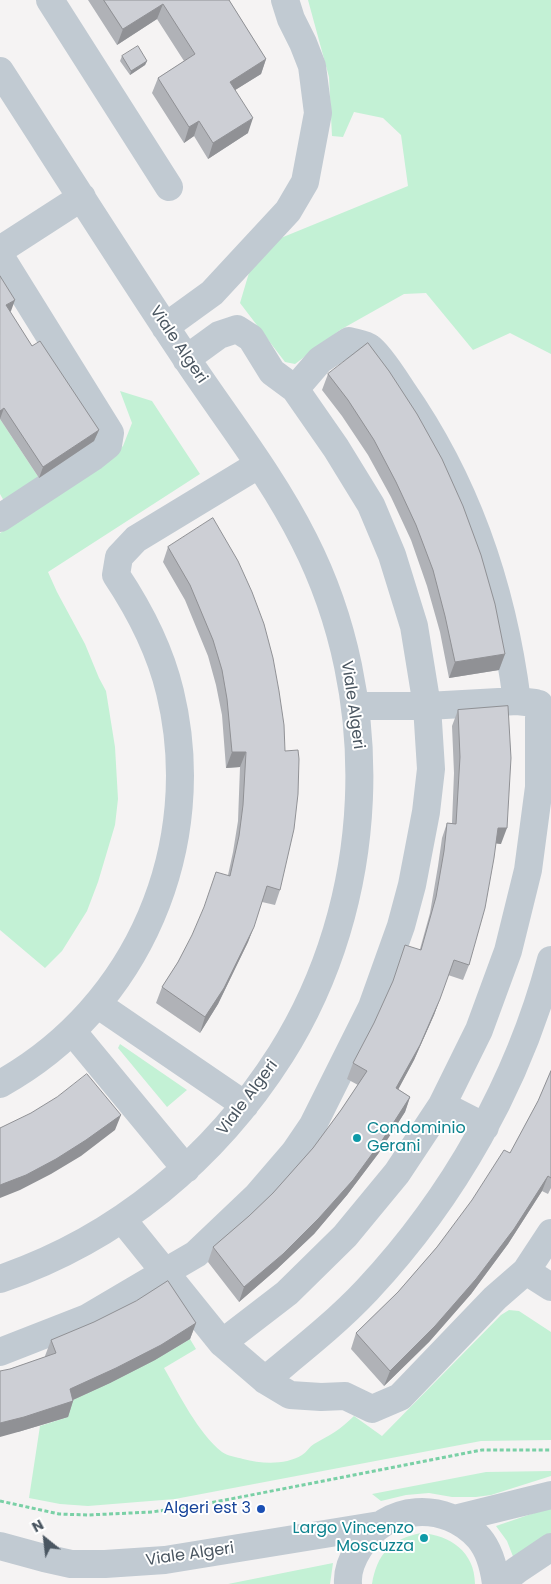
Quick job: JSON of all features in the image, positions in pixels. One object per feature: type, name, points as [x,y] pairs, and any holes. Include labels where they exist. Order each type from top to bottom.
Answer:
[{"type":"street","points":[[50,0],[169,187]]},
{"type":"street","points":[[165,327],[212,293],[288,211],[305,182],[318,113],[312,66],[291,19],[285,0]]},
{"type":"street","name":"Viale Algeri","points":[[0,71],[165,327],[289,512],[304,540],[321,577],[335,615],[346,654],[355,706],[360,766],[359,814],[354,854],[336,933],[323,971],[307,1008],[288,1044],[266,1078],[215,1141],[155,1195],[122,1219],[88,1240],[52,1258],[0,1279]]},
{"type":"street","points":[[0,250],[82,197]]},
{"type":"street","points":[[0,256],[110,433],[108,445],[93,457],[1,515]]},
{"type":"street","points":[[0,1352],[87,1318],[196,1254],[257,1196],[294,1153],[313,1125],[372,1007],[401,926],[412,885],[426,812],[431,769],[427,706],[414,626],[392,555],[371,505],[336,448],[295,388],[272,372],[251,338],[237,328],[219,335],[186,359]]},
{"type":"street","points":[[222,1344],[286,1293],[345,1236],[397,1173],[442,1105],[479,1030],[508,951],[528,870],[539,788],[536,703],[511,659],[499,602],[484,553],[467,508],[446,463],[418,413],[371,348],[349,341],[320,360],[295,388]]},
{"type":"street","points":[[0,1084],[32,1064],[72,1031],[97,1004],[127,963],[151,917],[168,869],[174,844],[180,793],[178,742],[170,691],[156,650],[142,619],[116,575],[119,557],[136,539],[258,465]]},
{"type":"street","points":[[355,706],[536,703]]},
{"type":"street","points":[[265,1380],[318,1337],[366,1290],[411,1240],[450,1185],[485,1127],[517,1062],[542,994],[551,960]]},
{"type":"street","points":[[97,1004],[245,1105]]},
{"type":"street","points":[[72,1031],[186,1169]]},
{"type":"street","points":[[442,1105],[485,1127]]},
{"type":"street","points":[[122,1219],[222,1344],[265,1380],[290,1395],[345,1396],[372,1409],[400,1397],[496,1298],[526,1271],[551,1234]]},
{"type":"street","points":[[526,1271],[551,1287]]},
{"type":"street","points":[[454,1519],[551,1495]]},
{"type":"street","points":[[348,1584],[353,1557],[364,1539],[380,1525],[408,1513],[424,1512],[439,1514],[454,1519],[468,1528],[480,1539],[489,1554],[497,1584],[551,1547]]},
{"type":"street","name":"Viale Algeri","points":[[0,1546],[71,1564],[105,1564],[165,1560],[380,1525]]},
{"type":"path","points":[[0,1501],[59,1514],[88,1515],[152,1512],[205,1504],[482,1450],[551,1450]]},
{"type":"green space","points":[[308,0],[551,0],[551,354],[510,333],[473,350],[426,293],[404,294],[340,330],[295,364],[285,362],[240,303],[251,266],[271,242],[408,186],[401,135],[383,118],[354,112],[343,137],[332,136],[329,77]]},
{"type":"green space","points":[[120,391],[152,401],[200,474],[48,572],[85,644],[106,691],[115,747],[118,799],[115,825],[87,911],[62,951],[45,968],[0,930],[0,533],[103,463],[123,446],[132,423]]},
{"type":"green space","points":[[0,419],[39,478],[4,501],[0,494]]},
{"type":"green space","points":[[120,1044],[187,1090],[167,1107],[118,1048]]},
{"type":"green space","points":[[509,1310],[519,1311],[551,1332],[551,1440],[481,1441],[175,1499],[88,1506],[60,1504],[29,1498],[40,1426],[68,1417],[64,1404],[112,1381],[190,1339],[196,1349],[164,1368],[197,1424],[222,1452],[243,1459],[274,1463],[289,1461],[302,1455],[312,1445],[339,1429],[354,1416],[382,1436],[501,1315]]},
{"type":"green space","points":[[551,1471],[551,1476],[491,1495],[476,1497],[452,1497],[429,1493],[406,1495],[381,1501],[372,1494],[486,1472]]},
{"type":"green space","points":[[551,1509],[551,1534],[514,1559],[507,1541],[496,1526]]},
{"type":"green space","points":[[421,1533],[442,1537],[459,1547],[471,1563],[475,1584],[372,1584],[374,1573],[387,1550],[401,1539]]},
{"type":"green space","points":[[333,1563],[330,1584],[228,1584]]},
{"type":"building","points":[[104,0],[229,0],[266,59],[230,82],[253,118],[213,143],[199,121],[189,127],[158,78],[195,54],[163,4],[123,29]]},
{"type":"building","points":[[138,46],[147,61],[131,71],[122,56]]},
{"type":"building","points":[[0,276],[15,300],[6,305],[32,346],[40,341],[99,430],[43,467],[4,408],[0,411]]},
{"type":"building","points":[[368,343],[417,414],[442,459],[463,506],[481,555],[495,604],[505,654],[455,662],[433,570],[416,525],[374,440],[348,400],[328,374]]},
{"type":"building","points":[[213,518],[238,561],[264,624],[279,691],[284,725],[285,751],[298,750],[299,759],[294,829],[280,890],[267,886],[254,927],[224,988],[205,1017],[162,987],[192,935],[216,872],[230,876],[239,836],[243,805],[246,752],[232,752],[227,699],[222,670],[213,640],[190,585],[168,547]]},
{"type":"building","points":[[508,706],[511,758],[507,828],[498,828],[485,908],[469,965],[454,960],[420,1045],[396,1088],[410,1097],[383,1139],[353,1180],[283,1254],[244,1287],[213,1247],[273,1193],[313,1148],[367,1071],[353,1063],[393,981],[405,945],[421,950],[436,897],[447,823],[456,824],[460,757],[458,710]]},
{"type":"building","points":[[551,1071],[551,1178],[548,1176],[514,1229],[476,1279],[435,1326],[390,1371],[356,1333],[398,1292],[437,1247],[472,1200],[504,1150],[510,1153],[538,1101]]},
{"type":"building","points":[[87,1074],[121,1115],[56,1159],[26,1175],[0,1185],[0,1128],[31,1113],[57,1097]]},
{"type":"building","points":[[168,1281],[196,1323],[161,1345],[70,1389],[73,1401],[0,1423],[0,1371],[56,1353],[51,1340],[94,1322],[136,1301]]},
{"type":"place","name":"Condominio Gerani","points":[[357,1138]]},
{"type":"place","name":"Algeri est 3","points":[[261,1509]]},
{"type":"place","name":"Largo Vincenzo Moscuzza","points":[[424,1538]]}]
